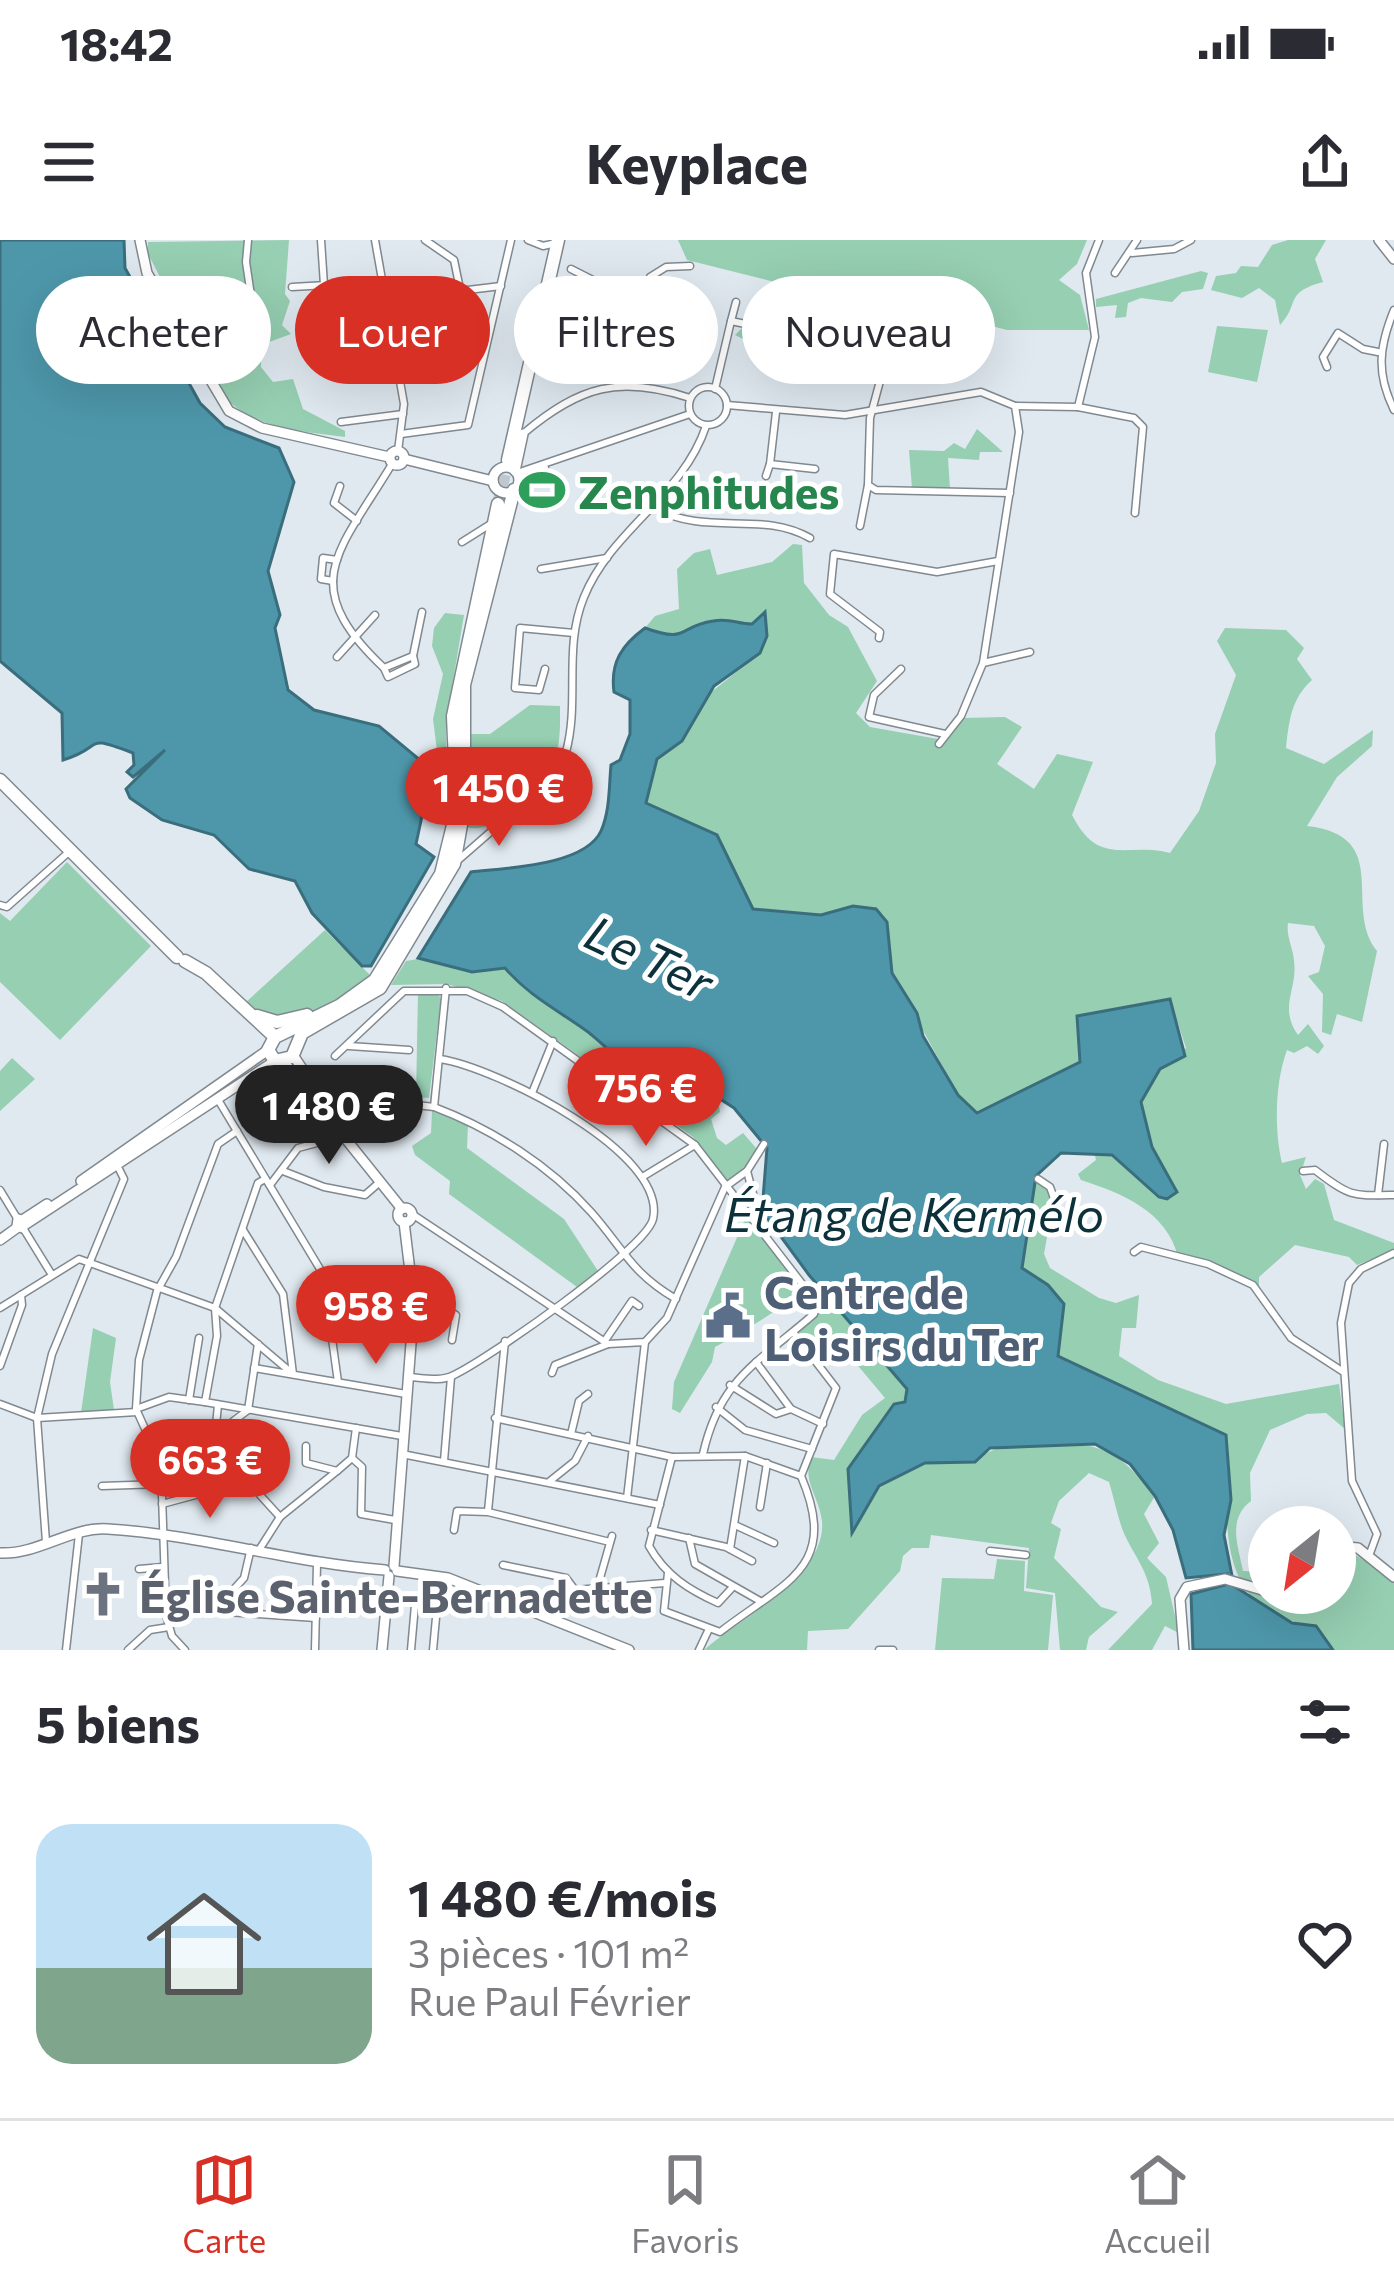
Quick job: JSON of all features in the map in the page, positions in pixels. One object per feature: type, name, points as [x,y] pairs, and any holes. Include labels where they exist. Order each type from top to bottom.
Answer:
[{"type":"main road","points":[[553,276],[561,240]]},
{"type":"main road","points":[[507,470],[528,384]]},
{"type":"main road","points":[[523,434],[532,384]]},
{"type":"main road","points":[[478,612],[515,489]]},
{"type":"main road","points":[[280,1049],[310,1026],[373,994],[450,863],[457,809],[453,716],[500,505]]},
{"type":"main road","points":[[478,612],[489,525]]},
{"type":"main road","points":[[0,780],[182,961],[280,1049]]},
{"type":"main road","points":[[280,1049],[358,995],[400,952]]},
{"type":"main road","points":[[182,961],[268,1021],[290,1022],[358,995]]},
{"type":"main road","points":[[248,1011],[280,1049]]},
{"type":"street","points":[[140,240],[147,273],[201,373],[229,411],[262,428],[396,458],[507,470],[554,463],[690,414]]},
{"type":"street","points":[[248,240],[251,276]]},
{"type":"street","points":[[321,240],[323,276]]},
{"type":"street","points":[[375,240],[379,276]]},
{"type":"street","points":[[425,240],[454,260],[457,276]]},
{"type":"street","points":[[401,434],[468,425],[511,240]]},
{"type":"street","points":[[528,240],[549,247],[561,240]]},
{"type":"street","points":[[1078,407],[1095,337],[1086,273],[1099,240]]},
{"type":"street","points":[[1114,273],[1132,254],[1137,240]]},
{"type":"street","points":[[1132,254],[1174,249],[1190,240]]},
{"type":"street","points":[[1379,240],[1394,259]]},
{"type":"street","points":[[652,276],[675,265],[690,266]]},
{"type":"street","points":[[571,269],[584,276]]},
{"type":"street","points":[[490,287],[501,286]]},
{"type":"street","points":[[736,302],[716,389],[727,405],[776,412],[872,410],[981,392],[1015,406],[1078,407],[1134,418],[1143,427],[1135,513]]},
{"type":"street","points":[[1394,310],[1378,352],[1383,388],[1394,410]]},
{"type":"street","points":[[731,321],[742,323]]},
{"type":"street","points":[[1327,368],[1323,357],[1338,333],[1363,349],[1378,352]]},
{"type":"street","points":[[398,384],[403,413],[396,458],[337,560],[333,581],[338,617],[384,668],[413,656],[422,612]]},
{"type":"street","points":[[462,542],[489,525],[523,434],[542,416],[614,384]]},
{"type":"street","points":[[621,384],[690,398],[703,388],[716,389]]},
{"type":"street","points":[[860,526],[879,384]]},
{"type":"street","points":[[690,398],[690,414]]},
{"type":"street","points":[[450,863],[518,808],[545,806],[567,747],[574,633],[584,596],[607,559],[687,469],[706,426],[724,417],[727,405]]},
{"type":"street","points":[[939,744],[961,716],[983,664],[1019,433],[1015,406]]},
{"type":"street","points":[[766,476],[776,412]]},
{"type":"street","points":[[341,422],[403,413]]},
{"type":"street","points":[[690,414],[706,426]]},
{"type":"street","points":[[507,470],[503,493],[554,463]]},
{"type":"street","points":[[770,464],[815,470]]},
{"type":"street","points":[[507,470],[541,465]]},
{"type":"street","points":[[507,470],[515,489]]},
{"type":"street","points":[[868,485],[876,490],[1010,493]]},
{"type":"street","points":[[340,486],[334,503],[357,521]]},
{"type":"street","points":[[654,508],[702,527],[786,524],[810,538]]},
{"type":"street","points":[[879,638],[880,632],[830,594],[834,554],[937,572],[998,561]]},
{"type":"street","points":[[333,581],[321,579],[323,558],[337,560]]},
{"type":"street","points":[[541,569],[607,559]]},
{"type":"street","points":[[337,657],[375,615]]},
{"type":"street","points":[[545,669],[538,689],[514,688],[520,628],[574,633]]},
{"type":"street","points":[[983,664],[1030,652]]},
{"type":"street","points":[[901,669],[874,695],[868,717],[945,734]]},
{"type":"street","points":[[1,906],[7,907],[56,858],[72,850]]},
{"type":"street","points":[[434,1107],[446,988]]},
{"type":"street","points":[[335,1056],[404,991],[446,988],[492,1000],[695,1145],[817,1303],[814,1314],[730,1385],[716,1407],[703,1454]]},
{"type":"street","points":[[532,1093],[553,1041]]},
{"type":"street","points":[[349,1046],[410,1051]]},
{"type":"street","points":[[280,1049],[345,1134]]},
{"type":"street","points":[[0,1236],[117,1165],[280,1049]]},
{"type":"street","points":[[280,1049],[406,1215],[607,1342]]},
{"type":"street","points":[[21,1224],[280,1049]]},
{"type":"street","points":[[409,1377],[452,1377],[622,1258],[639,1244],[653,1222],[653,1196],[644,1176],[532,1093],[484,1069],[440,1059]]},
{"type":"street","points":[[276,1107],[288,1108],[305,1085]]},
{"type":"street","points":[[217,1097],[323,1274],[338,1382]]},
{"type":"street","points":[[205,1402],[217,1336],[215,1308],[258,1183],[283,1171],[298,1148],[345,1134],[382,1101],[434,1107],[485,1130],[542,1168],[594,1215],[622,1258],[676,1299]]},
{"type":"street","points":[[185,1650],[169,1627],[161,1464],[137,1411],[139,1360],[157,1291],[176,1257],[218,1144],[237,1132]]},
{"type":"street","points":[[627,1498],[637,1447],[645,1342],[668,1318],[725,1186],[747,1171],[764,1144]]},
{"type":"street","points":[[644,1176],[695,1145]]},
{"type":"street","points":[[1372,1150],[1384,1148],[1378,1196]]},
{"type":"street","points":[[47,1545],[37,1418],[52,1354],[124,1179],[117,1165]]},
{"type":"street","points":[[1304,1171],[1315,1170],[1354,1196],[1394,1195]]},
{"type":"street","points":[[283,1171],[364,1195],[381,1181]]},
{"type":"street","points":[[747,1171],[758,1213]]},
{"type":"street","points":[[1038,1179],[1050,1187],[1057,1207]]},
{"type":"street","points":[[0,1190],[52,1275]]},
{"type":"street","points":[[382,1650],[409,1377],[413,1289],[406,1215]]},
{"type":"street","points":[[243,1230],[283,1294],[293,1374]]},
{"type":"street","points":[[1134,1252],[1141,1247],[1208,1264],[1252,1285],[1292,1338],[1342,1371]]},
{"type":"street","points":[[1369,1556],[1377,1534],[1352,1481],[1341,1323],[1349,1283],[1361,1269],[1394,1253]]},
{"type":"street","points":[[0,1308],[79,1259],[157,1291],[215,1308],[293,1374]]},
{"type":"street","points":[[413,1289],[456,1315],[452,1340]]},
{"type":"street","points":[[0,1366],[22,1305],[21,1295]]},
{"type":"street","points":[[607,1342],[632,1301],[639,1306]]},
{"type":"street","points":[[672,1457],[650,1535],[668,1573],[664,1611],[719,1632],[802,1567],[818,1540],[816,1513],[801,1477],[836,1388],[794,1332]]},
{"type":"street","points":[[189,1400],[199,1337]]},
{"type":"street","points":[[488,1512],[505,1341]]},
{"type":"street","points":[[552,1373],[554,1365],[607,1342],[645,1342]]},
{"type":"street","points":[[218,1405],[216,1425],[223,1429],[248,1410],[258,1344]]},
{"type":"street","points":[[488,1353],[500,1369]]},
{"type":"street","points":[[756,1362],[791,1409],[823,1424]]},
{"type":"street","points":[[254,1368],[406,1394]]},
{"type":"street","points":[[444,1461],[452,1377]]},
{"type":"street","points":[[730,1385],[776,1414],[791,1409]]},
{"type":"street","points":[[571,1435],[579,1401],[588,1394]]},
{"type":"street","points":[[0,1405],[37,1418],[137,1411],[169,1397],[403,1436]]},
{"type":"street","points":[[716,1407],[730,1422],[761,1438],[812,1449]]},
{"type":"street","points":[[494,1418],[672,1457],[745,1456],[801,1477]]},
{"type":"street","points":[[316,1618],[236,1616],[226,1610],[225,1599],[244,1578],[255,1549],[280,1517],[352,1458],[356,1428]]},
{"type":"street","points":[[550,1481],[575,1461],[588,1436]]},
{"type":"street","points":[[306,1446],[306,1463],[337,1472]]},
{"type":"street","points":[[402,1454],[660,1505]]},
{"type":"street","points":[[730,1550],[745,1456]]},
{"type":"street","points":[[352,1458],[362,1467],[361,1514],[395,1520]]},
{"type":"street","points":[[760,1507],[767,1463]]},
{"type":"street","points":[[163,1504],[203,1493],[214,1473],[221,1470]]},
{"type":"street","points":[[263,1476],[260,1495],[280,1517]]},
{"type":"street","points":[[102,1486],[161,1484]]},
{"type":"street","points":[[454,1529],[457,1510],[488,1512],[611,1539],[598,1585]]},
{"type":"street","points":[[736,1526],[774,1543]]},
{"type":"street","points":[[0,1553],[105,1528],[255,1549],[316,1564],[391,1570],[470,1586],[629,1650]]},
{"type":"street","points":[[66,1650],[80,1534]]},
{"type":"street","points":[[650,1535],[689,1538],[752,1561]]},
{"type":"street","points":[[689,1538],[689,1557],[731,1588],[760,1601]]},
{"type":"street","points":[[1356,1548],[1394,1577]]},
{"type":"street","points":[[990,1551],[1026,1555]]},
{"type":"street","points":[[315,1650],[316,1564]]},
{"type":"street","points":[[503,1565],[566,1578],[574,1590]]},
{"type":"street","points":[[139,1569],[164,1567]]},
{"type":"street","points":[[668,1573],[718,1604],[731,1588]]},
{"type":"street","points":[[1184,1650],[1182,1592],[1195,1583],[1230,1580],[1248,1585]]},
{"type":"street","points":[[555,1620],[574,1590],[667,1583]]},
{"type":"street","points":[[411,1650],[415,1605],[459,1609],[470,1586]]},
{"type":"street","points":[[434,1650],[437,1607]]},
{"type":"street","points":[[128,1650],[150,1630],[169,1627]]},
{"type":"street","points":[[699,1650],[708,1630]]},
{"type":"street","points":[[879,1650],[893,1650]]},
{"type":"green space","points":[[289,240],[285,294],[290,301],[282,325],[291,334],[271,341],[271,276],[159,276],[148,254],[148,242]]},
{"type":"green space","points":[[678,240],[1087,240],[1077,264],[1059,280],[1080,295],[1089,330],[995,327],[995,276],[751,276],[687,260]]},
{"type":"green space","points":[[1326,240],[1315,259],[1323,282],[1297,295],[1280,325],[1275,300],[1259,288],[1242,298],[1211,290],[1216,276],[1236,273],[1241,266],[1258,267],[1272,245]]},
{"type":"green space","points":[[1208,273],[1203,289],[1182,292],[1172,302],[1141,298],[1128,303],[1126,317],[1115,318],[1117,305],[1096,307],[1096,299]]},
{"type":"green space","points":[[1217,326],[1268,330],[1257,382],[1208,372]]},
{"type":"green space","points":[[293,379],[303,409],[345,431],[345,437],[263,421],[221,394],[216,384]]},
{"type":"green space","points":[[977,429],[1003,452],[980,452],[979,460],[948,458],[950,489],[912,488],[909,450],[944,451],[954,443],[965,449]]},
{"type":"green space","points":[[793,544],[802,545],[804,583],[829,615],[848,627],[877,681],[856,713],[870,727],[938,739],[948,737],[963,718],[1005,717],[1022,727],[997,764],[1034,789],[1057,754],[1093,762],[1072,815],[1082,831],[1103,847],[1170,853],[1199,811],[1216,763],[1215,734],[1236,675],[1217,641],[1225,628],[1286,630],[1304,648],[1297,659],[1312,680],[1295,703],[1286,748],[1324,764],[1373,730],[1372,746],[1337,777],[1307,826],[1334,832],[1350,844],[1358,858],[1364,914],[1377,951],[1362,1022],[1337,1014],[1331,1035],[1322,1032],[1323,994],[1308,976],[1319,972],[1325,946],[1314,926],[1288,923],[1294,971],[1289,1007],[1292,1025],[1298,1035],[1308,1024],[1324,1046],[1318,1054],[1307,1046],[1294,1053],[1287,1050],[1277,1121],[1282,1163],[1306,1157],[1300,1175],[1306,1189],[1315,1179],[1324,1184],[1334,1220],[1394,1243],[1394,1259],[1380,1256],[1357,1265],[1349,1257],[1295,1245],[1259,1277],[1259,1288],[1178,1257],[1164,1227],[1153,1216],[1126,1198],[1081,1180],[1078,1174],[1096,1160],[1094,1152],[1152,1147],[1141,1102],[1160,1069],[1186,1048],[1170,999],[1124,1007],[1081,1062],[977,1114],[958,1095],[892,973],[887,922],[853,906],[821,915],[753,909],[717,835],[645,803],[657,759],[682,741],[704,698],[760,653],[767,636],[765,613],[752,624],[713,621],[677,634],[645,628],[655,616],[679,609],[677,569],[694,553],[710,549],[717,575],[772,562]]},
{"type":"green space","points":[[445,613],[464,615],[446,723],[446,822],[433,719],[443,674],[432,646],[434,628]]},
{"type":"green space","points":[[530,705],[560,706],[553,763],[529,796],[503,817],[490,825],[467,827],[467,734],[490,734]]},
{"type":"green space","points":[[67,862],[151,946],[60,1040],[0,982],[0,913],[10,921]]},
{"type":"green space","points":[[325,930],[373,978],[310,1013],[276,1016],[245,1003]]},
{"type":"green space","points":[[418,959],[472,973],[505,969],[653,1088],[680,1099],[702,1089],[718,1100],[720,1112],[711,1119],[717,1138],[726,1145],[743,1133],[756,1148],[748,1168],[728,1183],[693,1137],[502,1001],[447,984],[391,985],[406,961]]},
{"type":"green space","points":[[418,992],[437,992],[441,999],[429,1098],[416,1097]]},
{"type":"green space","points":[[12,1058],[35,1079],[0,1111],[0,1071]]},
{"type":"green space","points":[[432,1111],[468,1125],[467,1148],[564,1219],[598,1271],[577,1287],[449,1194],[450,1181],[415,1155],[412,1146],[431,1133]]},
{"type":"green space","points":[[1035,1177],[1054,1198],[1044,1254],[1050,1268],[1099,1298],[1116,1303],[1139,1295],[1136,1328],[1122,1328],[1119,1356],[1158,1380],[1226,1404],[1339,1384],[1345,1429],[1326,1413],[1307,1414],[1270,1430],[1250,1473],[1251,1501],[1239,1516],[1236,1533],[1243,1571],[1248,1571],[1248,1590],[1233,1561],[1228,1534],[1228,1446],[1205,1424],[1058,1356],[1064,1304],[1048,1285],[1022,1268]]},
{"type":"green space","points":[[746,1217],[806,1290],[715,1347],[712,1362],[680,1413],[672,1409],[674,1382]]},
{"type":"green space","points":[[827,1293],[907,1389],[905,1403],[894,1405],[848,1469],[852,1533],[879,1486],[925,1463],[975,1462],[993,1450],[1028,1445],[1100,1449],[1127,1465],[1155,1496],[1144,1514],[1159,1543],[1147,1558],[1166,1577],[1179,1633],[1165,1626],[1152,1650],[1108,1650],[1152,1604],[1109,1482],[1089,1473],[1059,1501],[1051,1523],[1061,1529],[1054,1558],[1101,1607],[1118,1612],[1089,1637],[1086,1650],[1060,1650],[1055,1593],[1026,1588],[1029,1548],[931,1535],[929,1548],[912,1548],[903,1556],[900,1571],[848,1629],[808,1631],[807,1650],[704,1650],[778,1594],[811,1560],[822,1521],[810,1482],[811,1457],[834,1460],[862,1415],[885,1398],[849,1355],[817,1356],[799,1332],[816,1316],[819,1297]]},
{"type":"green space","points":[[93,1328],[116,1338],[110,1382],[114,1410],[81,1413]]},
{"type":"green space","points":[[1356,1555],[1394,1580],[1394,1650],[1333,1650],[1315,1626],[1275,1614],[1356,1614]]},
{"type":"green space","points":[[997,1559],[1025,1561],[1024,1591],[1053,1595],[1048,1650],[935,1650],[942,1578],[994,1579]]},
{"type":"water","points":[[0,240],[124,240],[129,276],[36,276],[36,384],[189,384],[200,403],[225,427],[279,448],[294,482],[268,571],[280,615],[275,628],[288,690],[314,710],[379,726],[420,760],[425,802],[416,844],[434,857],[371,966],[362,966],[312,913],[295,881],[249,869],[214,835],[162,820],[130,798],[126,789],[165,750],[133,777],[127,772],[134,765],[133,753],[106,744],[95,744],[63,760],[62,713],[0,661]]},
{"type":"water","name":"Étang de Kermélo","points":[[765,612],[767,636],[760,653],[714,686],[682,741],[657,759],[646,803],[717,835],[753,909],[821,915],[853,906],[876,909],[887,922],[892,973],[917,1013],[923,1036],[958,1095],[977,1113],[1080,1062],[1077,1016],[1170,999],[1185,1056],[1160,1069],[1141,1102],[1152,1147],[1177,1192],[1167,1199],[1159,1197],[1112,1155],[1061,1153],[1036,1176],[1022,1268],[1048,1285],[1064,1304],[1058,1356],[1226,1435],[1231,1500],[1224,1535],[1234,1586],[1248,1595],[1248,1614],[1278,1614],[1292,1623],[1316,1626],[1333,1650],[1193,1650],[1191,1594],[1225,1585],[1227,1574],[1186,1578],[1173,1530],[1155,1496],[1130,1464],[1095,1444],[990,1448],[975,1462],[925,1463],[879,1486],[852,1533],[848,1469],[894,1404],[905,1402],[907,1389],[809,1275],[762,1211],[767,1148],[734,1108],[703,1088],[680,1098],[641,1079],[505,968],[472,972],[418,958],[471,872],[562,858],[592,843],[601,831],[611,765],[620,760],[630,734],[630,700],[614,692],[613,681],[619,655],[630,641],[645,628],[677,634],[713,621],[752,624]]},
{"type":"tunnel","points":[[498,504],[508,460]]},
{"type":"place","name":"Zenphitudes","points":[[542,490]]},
{"type":"place","name":"Centre de Loisirs du Ter","points":[[728,1316]]},
{"type":"place","name":"Église Sainte-Bernadette","points":[[103,1594]]},
{"type":"water label","name":"Le Ter","points":[[650,956]]}]
